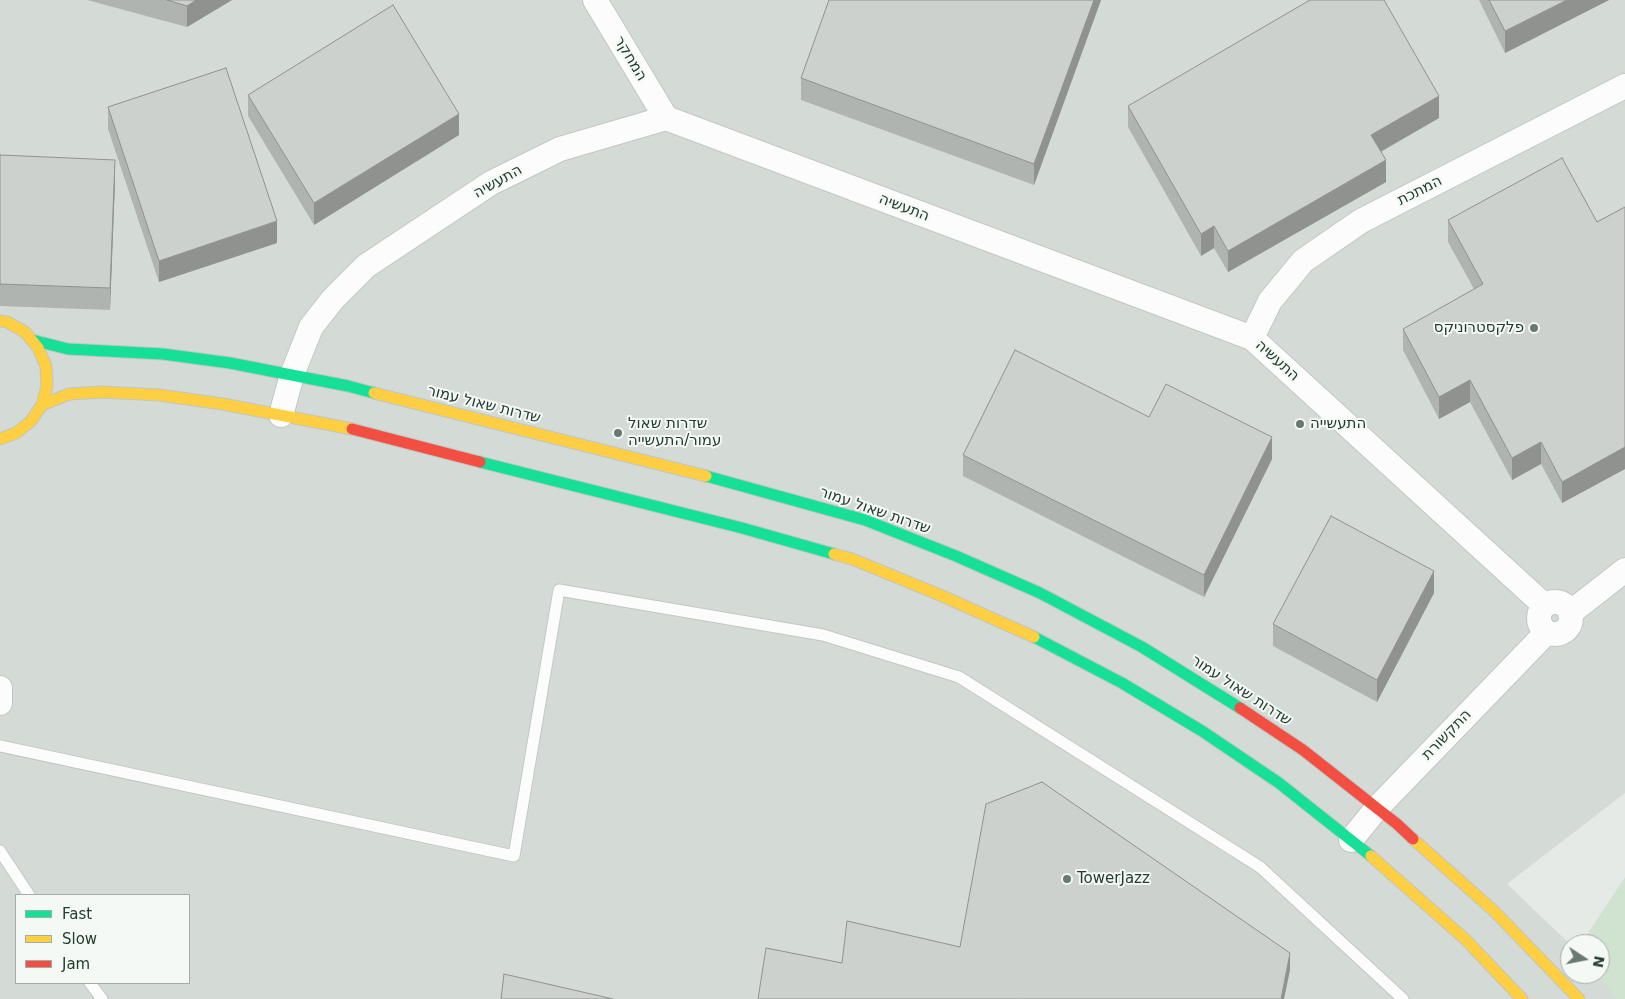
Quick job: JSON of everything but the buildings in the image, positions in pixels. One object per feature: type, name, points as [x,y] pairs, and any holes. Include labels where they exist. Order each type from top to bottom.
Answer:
[{"type":"street","name":"המחקר","points":[[595,0],[666,118]]},
{"type":"street","name":"המתכת","points":[[1252,338],[1270,301],[1303,261],[1361,221],[1625,86]]},
{"type":"street","name":"התעשיה","points":[[281,415],[292,375],[311,327],[332,299],[366,266],[491,183],[560,150],[666,118],[1252,338],[1544,605]]},
{"type":"street","points":[[0,321],[7,322],[25,332],[38,348],[46,366],[47,386],[42,405],[31,421],[16,433],[0,439]]},
{"type":"street","name":"שדרות שאול עמור","points":[[32,340],[68,349],[163,354],[230,363],[348,386],[753,488],[865,520],[947,553],[1040,593],[1142,647],[1224,697],[1303,750],[1397,824],[1494,910],[1579,999]]},
{"type":"street","points":[[42,405],[69,394],[102,392],[159,395],[223,404],[339,426],[742,528],[852,559],[870,566],[1022,631],[1122,683],[1202,731],[1279,783],[1370,855],[1466,940],[1522,999]]},
{"type":"street","points":[[1570,613],[1625,570]]},
{"type":"street","points":[[1559,602],[1568,608],[1570,613],[1570,622],[1567,629],[1561,634],[1553,635],[1546,633],[1540,626],[1538,619],[1540,610],[1544,605],[1559,602]]},
{"type":"street","name":"התקשורת","points":[[1351,840],[1376,808],[1546,633]]},
{"type":"street","points":[[0,688],[0,703]]},
{"type":"lane","points":[[0,746],[514,856],[559,590],[823,635],[959,677],[968,682],[1260,867],[1403,999]]},
{"type":"lane","points":[[0,851],[28,894]]},
{"type":"lane","points":[[91,984],[102,999]]},
{"type":"shaded area","points":[[0,0],[1625,0],[1625,793],[1507,884],[1560,934],[1560,984],[1610,984],[1625,999],[0,999]]},
{"type":"green space","points":[[1625,877],[1625,999],[1617,999],[1605,984],[1610,984],[1610,934],[1588,934]]},
{"type":"traffic: fast","points":[[32,340],[68,349],[163,354],[230,363],[348,386],[374,393]]},
{"type":"traffic: fast","points":[[480,462],[742,528],[834,554]]},
{"type":"traffic: fast","points":[[706,476],[865,520],[956,556],[1040,593],[1142,647],[1240,708]]},
{"type":"traffic: fast","points":[[1034,637],[1122,683],[1202,731],[1279,783],[1371,856]]},
{"type":"traffic: slow","points":[[0,321],[7,322],[25,332],[38,348],[46,366],[47,386],[42,405],[31,421],[16,433],[0,439]]},
{"type":"traffic: slow","points":[[42,405],[69,394],[102,392],[159,395],[223,404],[352,429]]},
{"type":"traffic: slow","points":[[374,393],[706,476]]},
{"type":"traffic: slow","points":[[834,554],[852,559],[940,595],[1034,637]]},
{"type":"traffic: slow","points":[[1413,839],[1494,911],[1579,999]]},
{"type":"traffic: slow","points":[[1371,856],[1466,940],[1522,999]]},
{"type":"traffic: jam","points":[[352,429],[480,462]]},
{"type":"traffic: jam","points":[[1240,708],[1303,750],[1397,824],[1413,839]]},
{"type":"place","name":"פלקסטרוניקס","points":[[1534,328]]},
{"type":"place","name":"התעשייה","points":[[1300,424]]},
{"type":"place","name":"שדרות שאול עמור/התעשייה","points":[[618,433]]},
{"type":"place","name":"TowerJazz","points":[[1067,879]]}]
